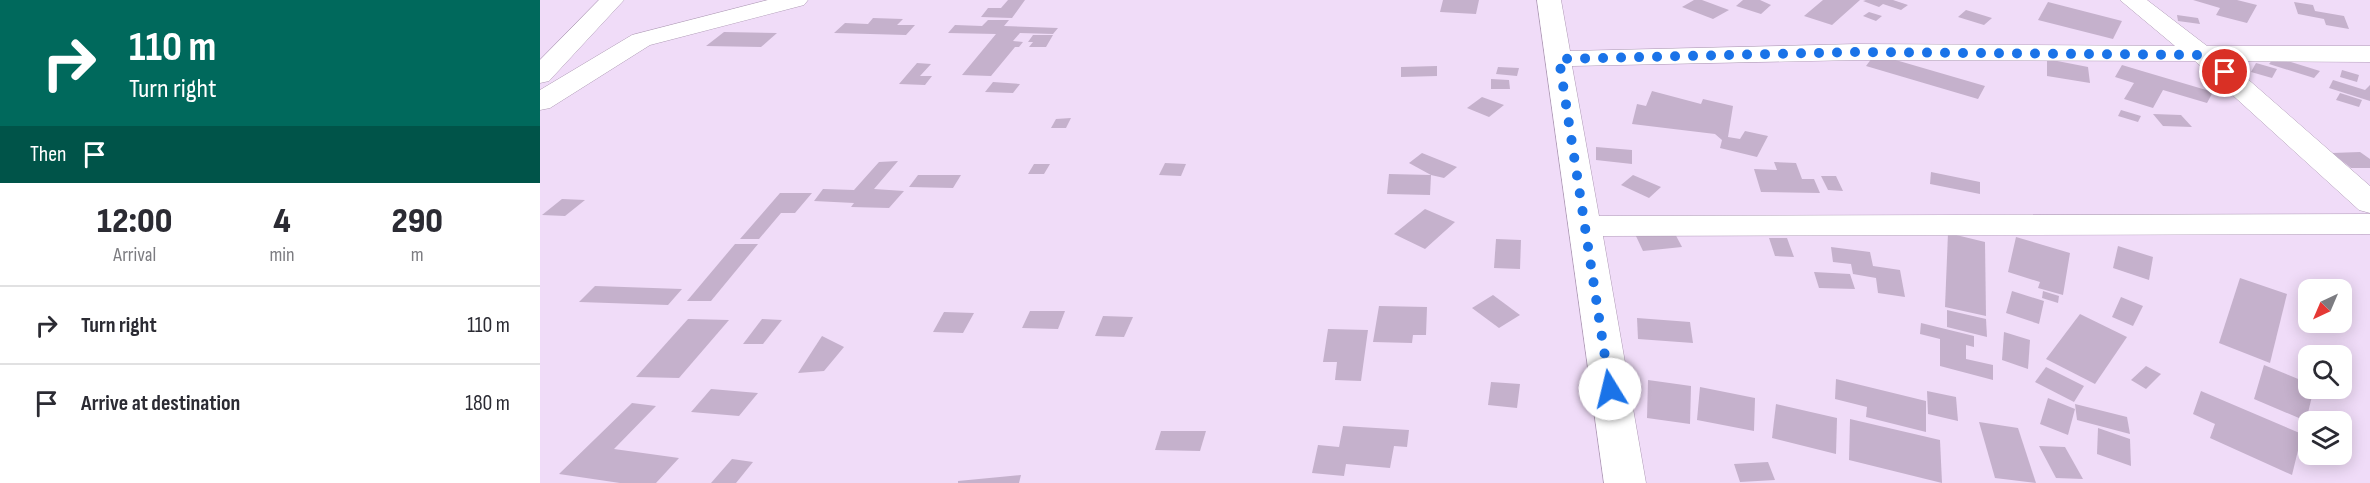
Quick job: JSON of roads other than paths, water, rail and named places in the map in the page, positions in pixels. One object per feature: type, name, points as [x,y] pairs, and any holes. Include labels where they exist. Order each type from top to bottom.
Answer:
[{"type":"street","points":[[540,75],[612,0]]},
{"type":"street","points":[[540,102],[640,40],[796,0]]},
{"type":"street","points":[[1549,0],[1625,483]]},
{"type":"street","points":[[2132,0],[2277,117],[2370,203]]},
{"type":"street","points":[[1559,59],[1857,52],[2370,54]]},
{"type":"street","points":[[1583,226],[2370,224]]}]
